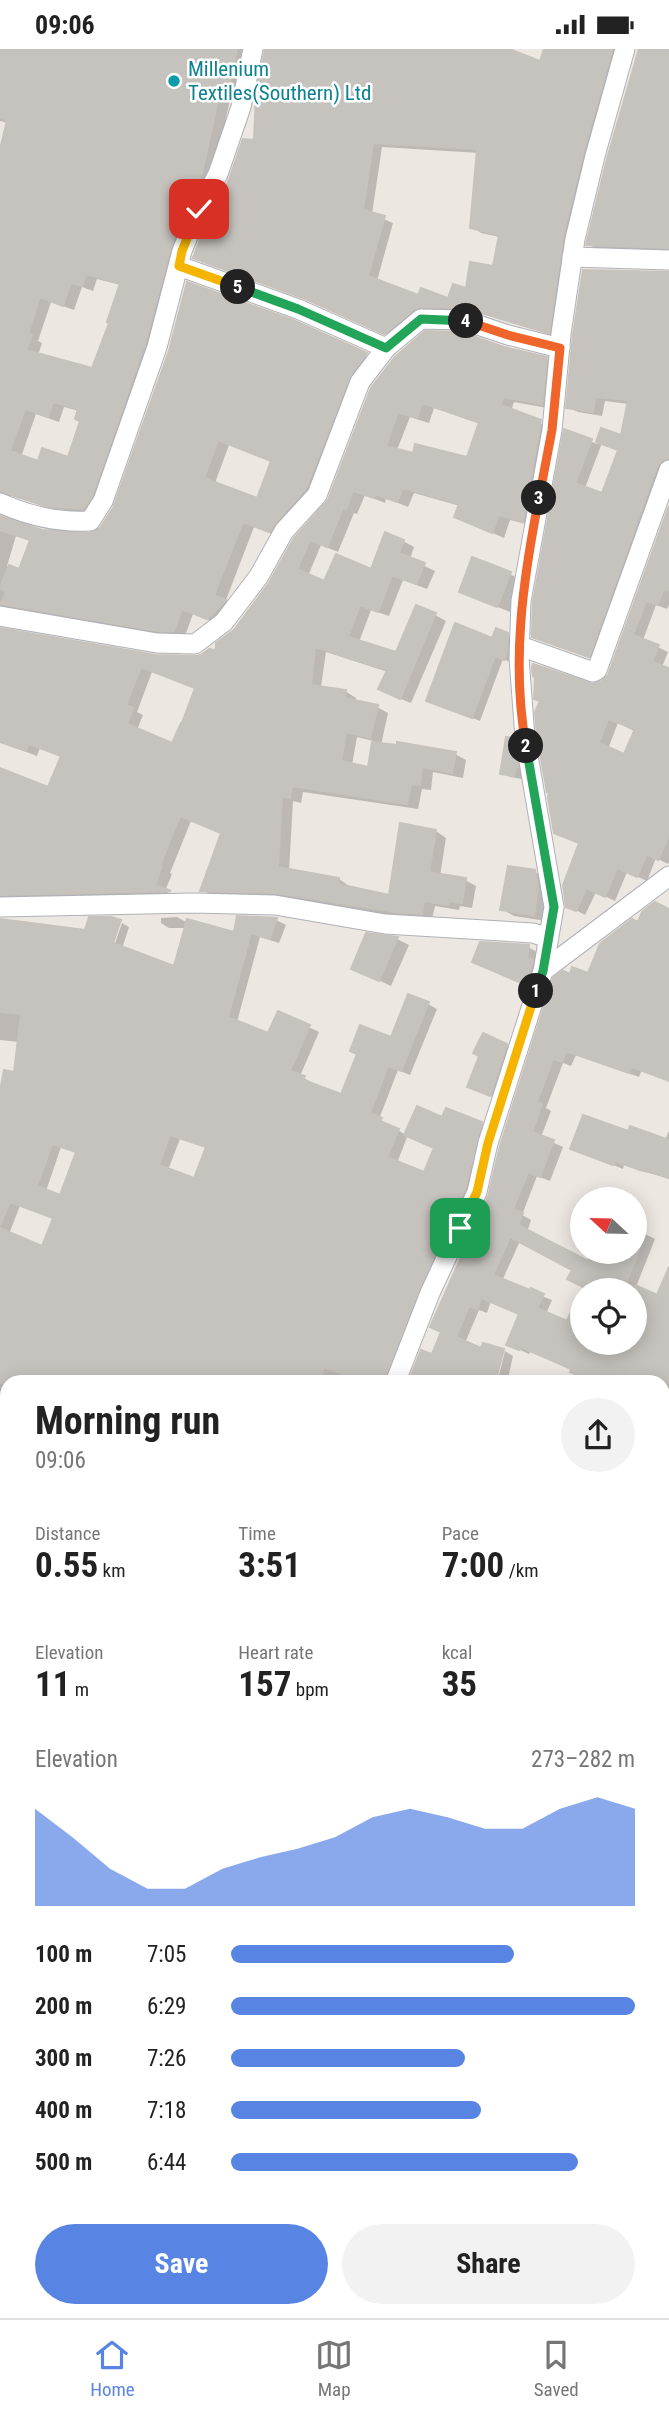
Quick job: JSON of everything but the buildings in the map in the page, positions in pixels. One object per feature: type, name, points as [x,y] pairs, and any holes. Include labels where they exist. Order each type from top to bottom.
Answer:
[{"type":"street","points":[[0,503],[23,513],[68,522],[90,521],[103,501],[157,347],[182,251],[199,209],[218,174],[241,107],[253,49]]},
{"type":"street","points":[[398,1375],[429,1293],[477,1192],[492,1130],[543,971],[554,907],[525,738],[520,646],[522,601],[552,430],[572,257],[595,156],[625,49]]},
{"type":"street","points":[[572,257],[669,260]]},
{"type":"street","points":[[179,266],[298,309],[386,348]]},
{"type":"street","points":[[0,615],[157,643],[195,644],[224,622],[259,576],[284,531],[317,495],[360,382],[386,348],[421,319],[463,320],[560,348]]},
{"type":"street","points":[[520,646],[593,672],[597,670],[669,470]]},
{"type":"street","points":[[543,971],[669,876]]},
{"type":"street","points":[[0,907],[193,903],[275,905],[385,924],[533,933],[548,938]]},
{"type":"place","name":"Millenium Textiles(Southern) Ltd","points":[[174,81]]},
{"type":"route","points":[[199,209],[182,251],[179,266],[298,309],[386,348],[421,319],[463,320],[560,348],[552,430],[522,601],[519,658],[525,738],[554,907],[543,971],[488,1143],[477,1192],[460,1228]]}]
